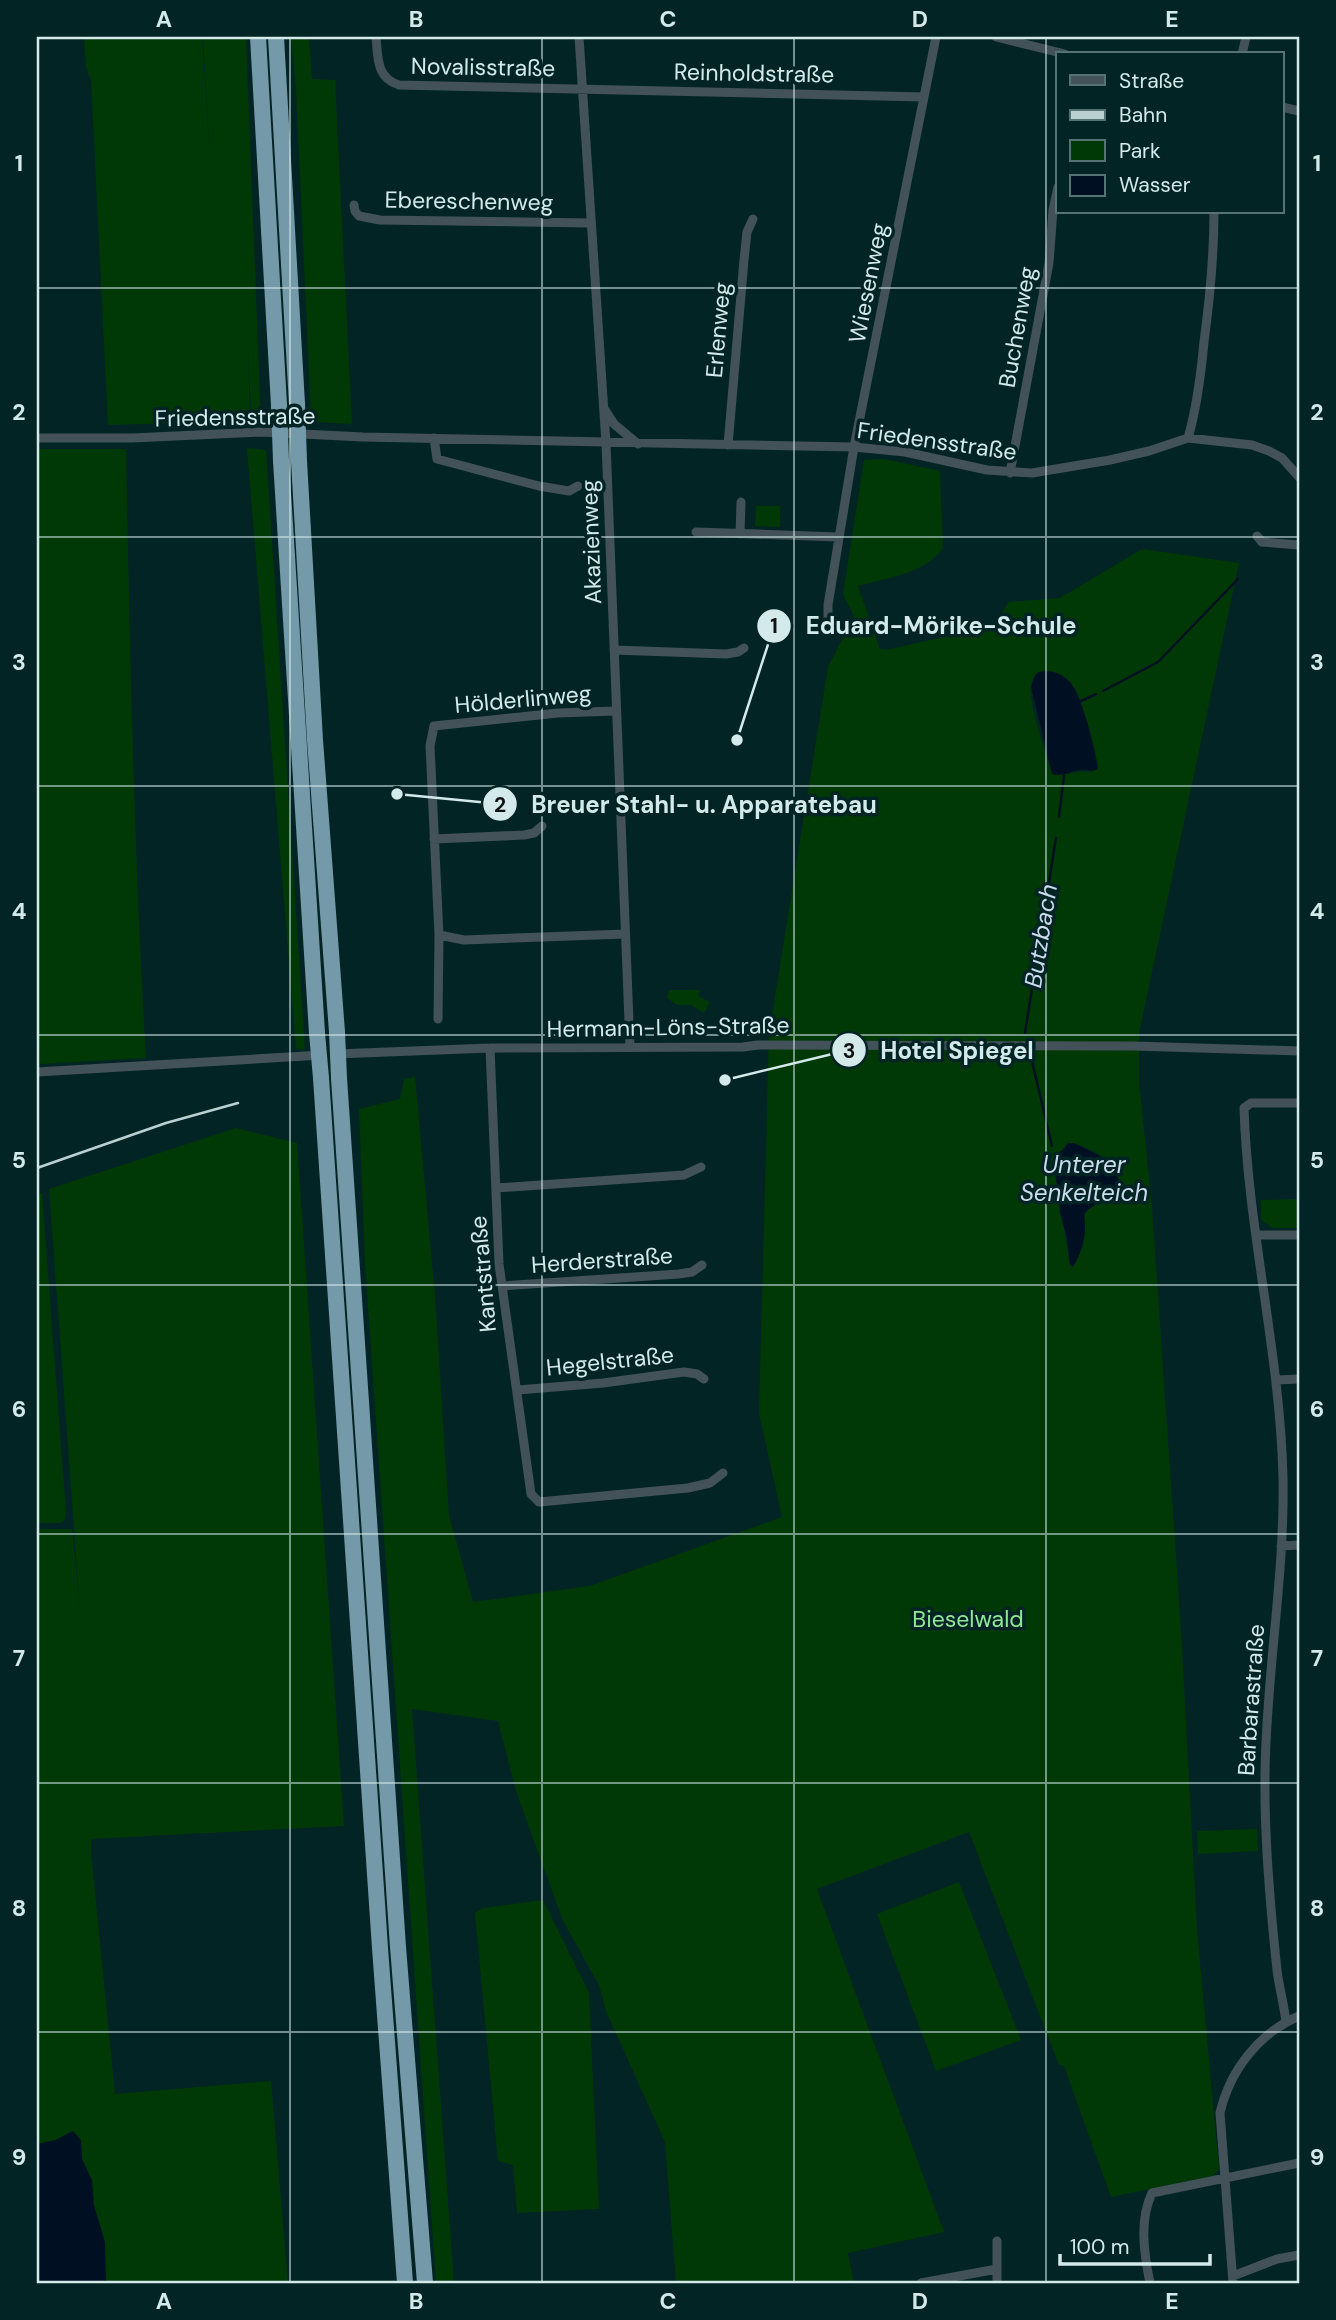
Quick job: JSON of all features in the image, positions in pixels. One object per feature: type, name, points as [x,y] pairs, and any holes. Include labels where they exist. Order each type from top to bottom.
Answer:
[{"type":"highway","points":[[258,37],[281,461],[317,1032],[405,2283]]},
{"type":"highway","points":[[276,37],[316,754],[398,1947],[425,2283]]},
{"type":"street","name":"Novalisstraße","points":[[376,37],[379,68],[385,78],[399,85],[582,89]]},
{"type":"street","name":"Akazienweg","points":[[579,37],[606,443],[630,1047]]},
{"type":"street","name":"Wiesenweg","points":[[832,627],[829,623],[828,605],[839,537],[936,37]]},
{"type":"street","points":[[996,37],[1057,52]]},
{"type":"street","name":"Reinholdstraße","points":[[582,89],[924,97]]},
{"type":"street","name":"Buchenweg","points":[[1010,473],[1049,263],[1056,196]]},
{"type":"street","name":"Ebereschenweg","points":[[354,205],[359,216],[380,220],[590,223]]},
{"type":"street","points":[[1188,438],[1213,275],[1214,214]]},
{"type":"street","name":"Erlenweg","points":[[728,445],[747,232],[753,219]]},
{"type":"street","points":[[604,409],[614,424],[638,444]]},
{"type":"street","name":"Friedensstraße","points":[[37,438],[132,438],[262,432],[638,444],[855,447],[924,455],[1010,473],[1032,473],[1110,460],[1188,438],[1252,445],[1282,458],[1299,477]]},
{"type":"street","points":[[434,438],[437,459],[539,486],[569,491],[578,486]]},
{"type":"street","points":[[740,534],[741,502]]},
{"type":"street","points":[[696,532],[839,537]]},
{"type":"street","points":[[1260,539],[1299,545]]},
{"type":"street","points":[[614,650],[726,654],[744,648]]},
{"type":"street","name":"Hölderlinweg","points":[[438,1018],[439,935],[430,746],[434,726],[558,713],[616,711]]},
{"type":"street","points":[[434,839],[524,835],[534,833],[542,826]]},
{"type":"street","points":[[439,935],[464,940],[625,934]]},
{"type":"street","name":"Hermann-Löns-Straße","points":[[37,1072],[490,1048],[1134,1046],[1299,1051]]},
{"type":"street","name":"Kantstraße","points":[[490,1048],[502,1286],[531,1494],[539,1502],[641,1494],[709,1483],[723,1473]]},
{"type":"street","name":"Barbarastraße","points":[[1286,2022],[1271,1917],[1265,1784],[1267,1710],[1281,1546],[1283,1476],[1277,1380],[1247,1171],[1244,1108],[1251,1103],[1299,1103]]},
{"type":"street","points":[[496,1188],[684,1175],[701,1167]]},
{"type":"street","points":[[1255,1235],[1299,1235]]},
{"type":"street","name":"Herderstraße","points":[[502,1286],[679,1274],[692,1272],[702,1265]]},
{"type":"street","name":"Hegelstraße","points":[[518,1390],[684,1372],[697,1374],[704,1379]]},
{"type":"street","points":[[1277,1380],[1299,1380]]},
{"type":"street","points":[[1281,1546],[1299,1545]]},
{"type":"street","points":[[1299,2016],[1269,2033],[1248,2054],[1229,2087],[1220,2113],[1233,2280],[1277,2259],[1299,2255]]},
{"type":"street","points":[[1150,2283],[1144,2226],[1152,2193],[1299,2163]]},
{"type":"street","points":[[997,2241],[997,2283]]},
{"type":"street","points":[[921,2283],[997,2269]]},
{"type":"green space","points":[[84,37],[202,37],[210,160],[203,37],[246,37],[261,424],[251,409],[248,347],[250,421],[108,425],[91,80],[86,67]]},
{"type":"green space","points":[[291,37],[309,37],[312,79],[335,80],[352,424],[316,422],[311,416],[296,90]]},
{"type":"green space","points":[[247,448],[266,450],[305,1049],[296,1049]]},
{"type":"green space","points":[[37,449],[126,449],[135,830],[146,1058],[40,1064],[37,996]]},
{"type":"green space","name":"Bieselwald","points":[[884,459],[940,471],[943,548],[926,564],[916,569],[858,586],[880,649],[990,630],[1009,602],[1060,598],[1142,549],[1239,563],[1139,1033],[1139,1082],[1152,1207],[1181,1629],[1197,1929],[1219,2169],[1213,2176],[1111,2197],[1064,2066],[1059,2065],[969,1832],[817,1889],[944,2232],[848,2253],[854,2283],[676,2283],[665,2142],[606,2011],[599,1985],[563,1921],[516,1791],[498,1721],[412,1709],[454,2283],[436,2283],[365,1263],[359,1109],[400,1099],[404,1079],[415,1077],[435,1296],[449,1515],[473,1602],[590,1586],[782,1517],[759,1413],[769,1034],[828,667],[854,616],[843,594],[864,460]],"holes":[[[1038,672],[1058,674],[1069,682],[1076,692],[1085,718],[1092,772],[1052,774],[1031,696],[1032,683]],[[1068,1143],[1085,1147],[1101,1156],[1110,1164],[1119,1179],[1115,1197],[1094,1206],[1084,1215],[1083,1242],[1079,1254],[1070,1265],[1053,1161]]]},
{"type":"green space","points":[[756,506],[780,506],[780,527],[755,526]]},
{"type":"green space","points":[[669,990],[700,990],[698,996],[710,1002],[704,1013],[691,1005],[677,1005],[667,998]]},
{"type":"green space","points":[[236,1128],[297,1143],[344,1826],[91,1839],[91,1852],[115,2094],[271,2081],[288,2283],[37,2283],[37,1529],[72,1529],[80,1609],[49,1189]]},
{"type":"green space","points":[[42,1193],[66,1512],[65,1520],[60,1523],[37,1523],[37,1195]]},
{"type":"green space","points":[[1299,1199],[1299,1228],[1273,1228],[1261,1220],[1261,1200]]},
{"type":"green space","points":[[1257,1829],[1258,1851],[1198,1854],[1197,1831]]},
{"type":"green space","points":[[959,1882],[1021,2040],[936,2071],[877,1914]]},
{"type":"green space","points":[[543,1900],[589,1993],[599,2209],[517,2213],[513,2165],[498,2161],[475,1913],[483,1908]]},
{"type":"water","points":[[1038,672],[1061,675],[1074,687],[1087,722],[1098,769],[1052,774],[1031,687]]},
{"type":"water","name":"Unterer Senkelteich","points":[[1068,1143],[1074,1143],[1106,1159],[1122,1184],[1115,1197],[1095,1205],[1084,1214],[1083,1242],[1073,1267],[1070,1265],[1067,1238],[1060,1213],[1053,1161],[1055,1155]]},
{"type":"water","points":[[73,2131],[81,2140],[82,2159],[92,2180],[94,2205],[105,2242],[106,2283],[37,2283],[37,2144],[55,2140]]},
{"type":"waterway","name":"Butzbach","points":[[1103,691],[1158,662],[1238,579]]},
{"type":"waterway","name":"Butzbach","points":[[1081,701],[1096,694]]},
{"type":"waterway","name":"Butzbach","points":[[1059,817],[1064,776]]},
{"type":"waterway","name":"Butzbach","points":[[1025,1033],[1056,838]]},
{"type":"waterway","name":"Butzbach","points":[[1032,1061],[1052,1146]]},
{"type":"railway","points":[[37,1168],[166,1123],[238,1103]]},
{"type":"place","name":"Eduard-Mörike-Schule","points":[[737,740]]},
{"type":"place","name":"Breuer Stahl- u. Apparatebau","points":[[397,794]]},
{"type":"place","name":"Hotel Spiegel","points":[[725,1080]]}]
